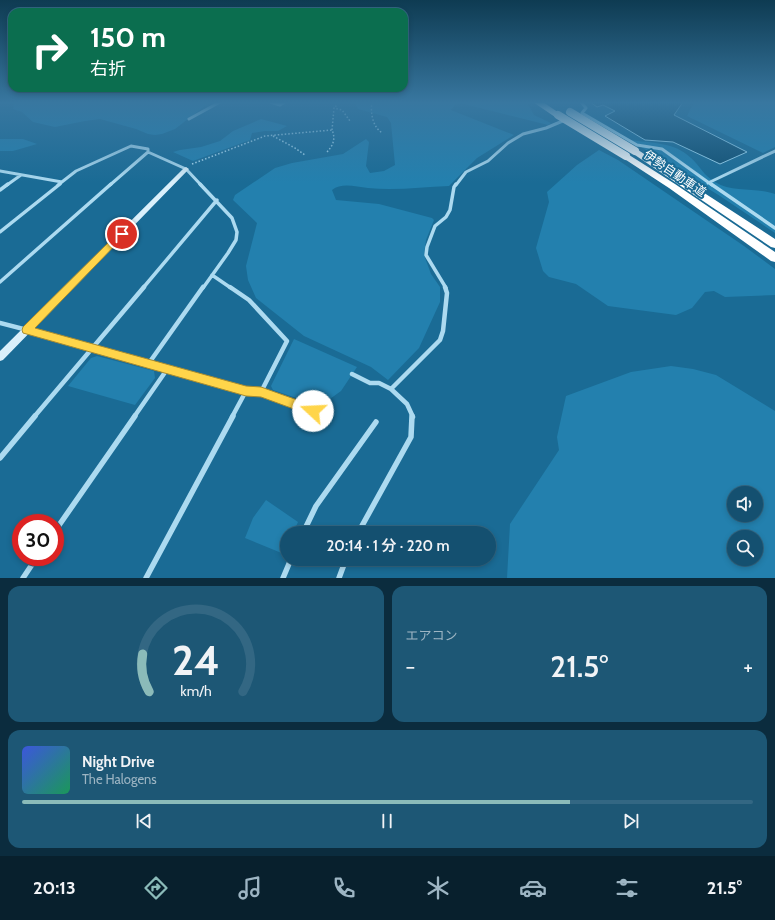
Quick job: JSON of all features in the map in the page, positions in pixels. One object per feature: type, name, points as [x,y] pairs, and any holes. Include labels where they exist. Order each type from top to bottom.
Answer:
[{"type":"highway","name":"伊勢自動車道","points":[[592,129],[775,244]]},
{"type":"highway","name":"伊勢自動車道","points":[[630,154],[775,258]]},
{"type":"street","points":[[391,389],[436,345],[442,335],[447,293],[446,288],[426,255],[427,247],[435,226],[449,214],[454,187],[466,172],[488,161],[508,143],[523,134],[542,129]]},
{"type":"street","points":[[609,129],[637,145],[650,146],[662,150],[775,228]]},
{"type":"street","points":[[0,232],[76,171],[130,146],[148,149],[148,152],[185,169],[217,200],[232,218],[236,226],[237,238],[148,363]]},
{"type":"street","points":[[708,183],[775,151]]},
{"type":"street","points":[[0,282],[148,152]]},
{"type":"street","points":[[0,357],[185,169]]},
{"type":"street","points":[[0,171],[62,182]]},
{"type":"street","points":[[0,190],[21,175]]},
{"type":"street","points":[[0,458],[217,200]]},
{"type":"street","points":[[212,274],[249,300],[287,341],[261,392]]},
{"type":"street","points":[[0,323],[93,347],[246,391],[261,392],[313,411]]},
{"type":"street","points":[[64,518],[168,368]]},
{"type":"street","points":[[352,374],[370,383],[379,383],[391,389],[413,413],[414,423],[411,437],[362,526]]},
{"type":"street","points":[[146,578],[246,391]]},
{"type":"street","points":[[306,526],[316,506],[376,422]]},
{"type":"street","points":[[23,578],[31,566]]},
{"type":"street","points":[[282,578],[288,566]]},
{"type":"street","points":[[339,578],[343,566]]},
{"type":"path","points":[[377,129],[383,133]]},
{"type":"path","points":[[185,169],[258,138],[272,135],[332,130],[335,139],[333,145],[326,153]]},
{"type":"path","points":[[272,135],[289,146],[298,149],[305,155]]},
{"type":"shaded area","points":[[136,129],[175,129],[155,135]]},
{"type":"shaded area","points":[[238,129],[282,129],[278,131],[252,133],[250,140],[193,161],[173,152],[201,147],[220,141]]},
{"type":"shaded area","points":[[392,129],[499,129],[514,135],[477,158],[449,186],[378,189],[340,186],[332,190],[336,200],[379,204],[432,218],[434,220],[426,240],[424,255],[431,274],[440,287],[440,302],[419,348],[388,380],[371,367],[304,336],[256,298],[248,280],[246,266],[257,223],[233,200],[235,195],[275,168],[292,163],[343,154],[366,139],[369,142],[366,166],[370,173],[384,171],[395,165]]},
{"type":"shaded area","points":[[627,129],[702,129],[747,152],[720,164],[673,142],[645,140]]},
{"type":"shaded area","points":[[714,129],[775,129],[775,147],[763,153]]},
{"type":"shaded area","points":[[0,139],[23,139],[37,144],[13,151],[0,151]]},
{"type":"shaded area","points":[[630,140],[662,144],[678,149],[691,158],[711,180],[729,188],[775,194],[775,233],[720,196]]},
{"type":"shaded area","points":[[599,150],[618,160],[744,246],[775,269],[775,295],[725,297],[714,291],[705,292],[692,308],[676,315],[608,306],[576,284],[549,277],[543,271],[536,248],[549,202],[547,192],[577,165]]},
{"type":"shaded area","points":[[294,339],[357,367],[341,391],[320,406],[273,390],[271,386]]},
{"type":"shaded area","points":[[97,356],[154,371],[155,378],[135,405],[68,386],[91,358]]},
{"type":"shaded area","points":[[671,366],[693,369],[716,375],[775,411],[775,578],[507,578],[510,524],[559,450],[557,437],[566,396],[631,372]]},
{"type":"shaded area","points":[[266,500],[298,522],[296,526],[280,526],[280,552],[245,538],[253,518]]},
{"type":"route","points":[[122,234],[27,330],[93,347],[246,391],[261,392],[313,411]]}]
